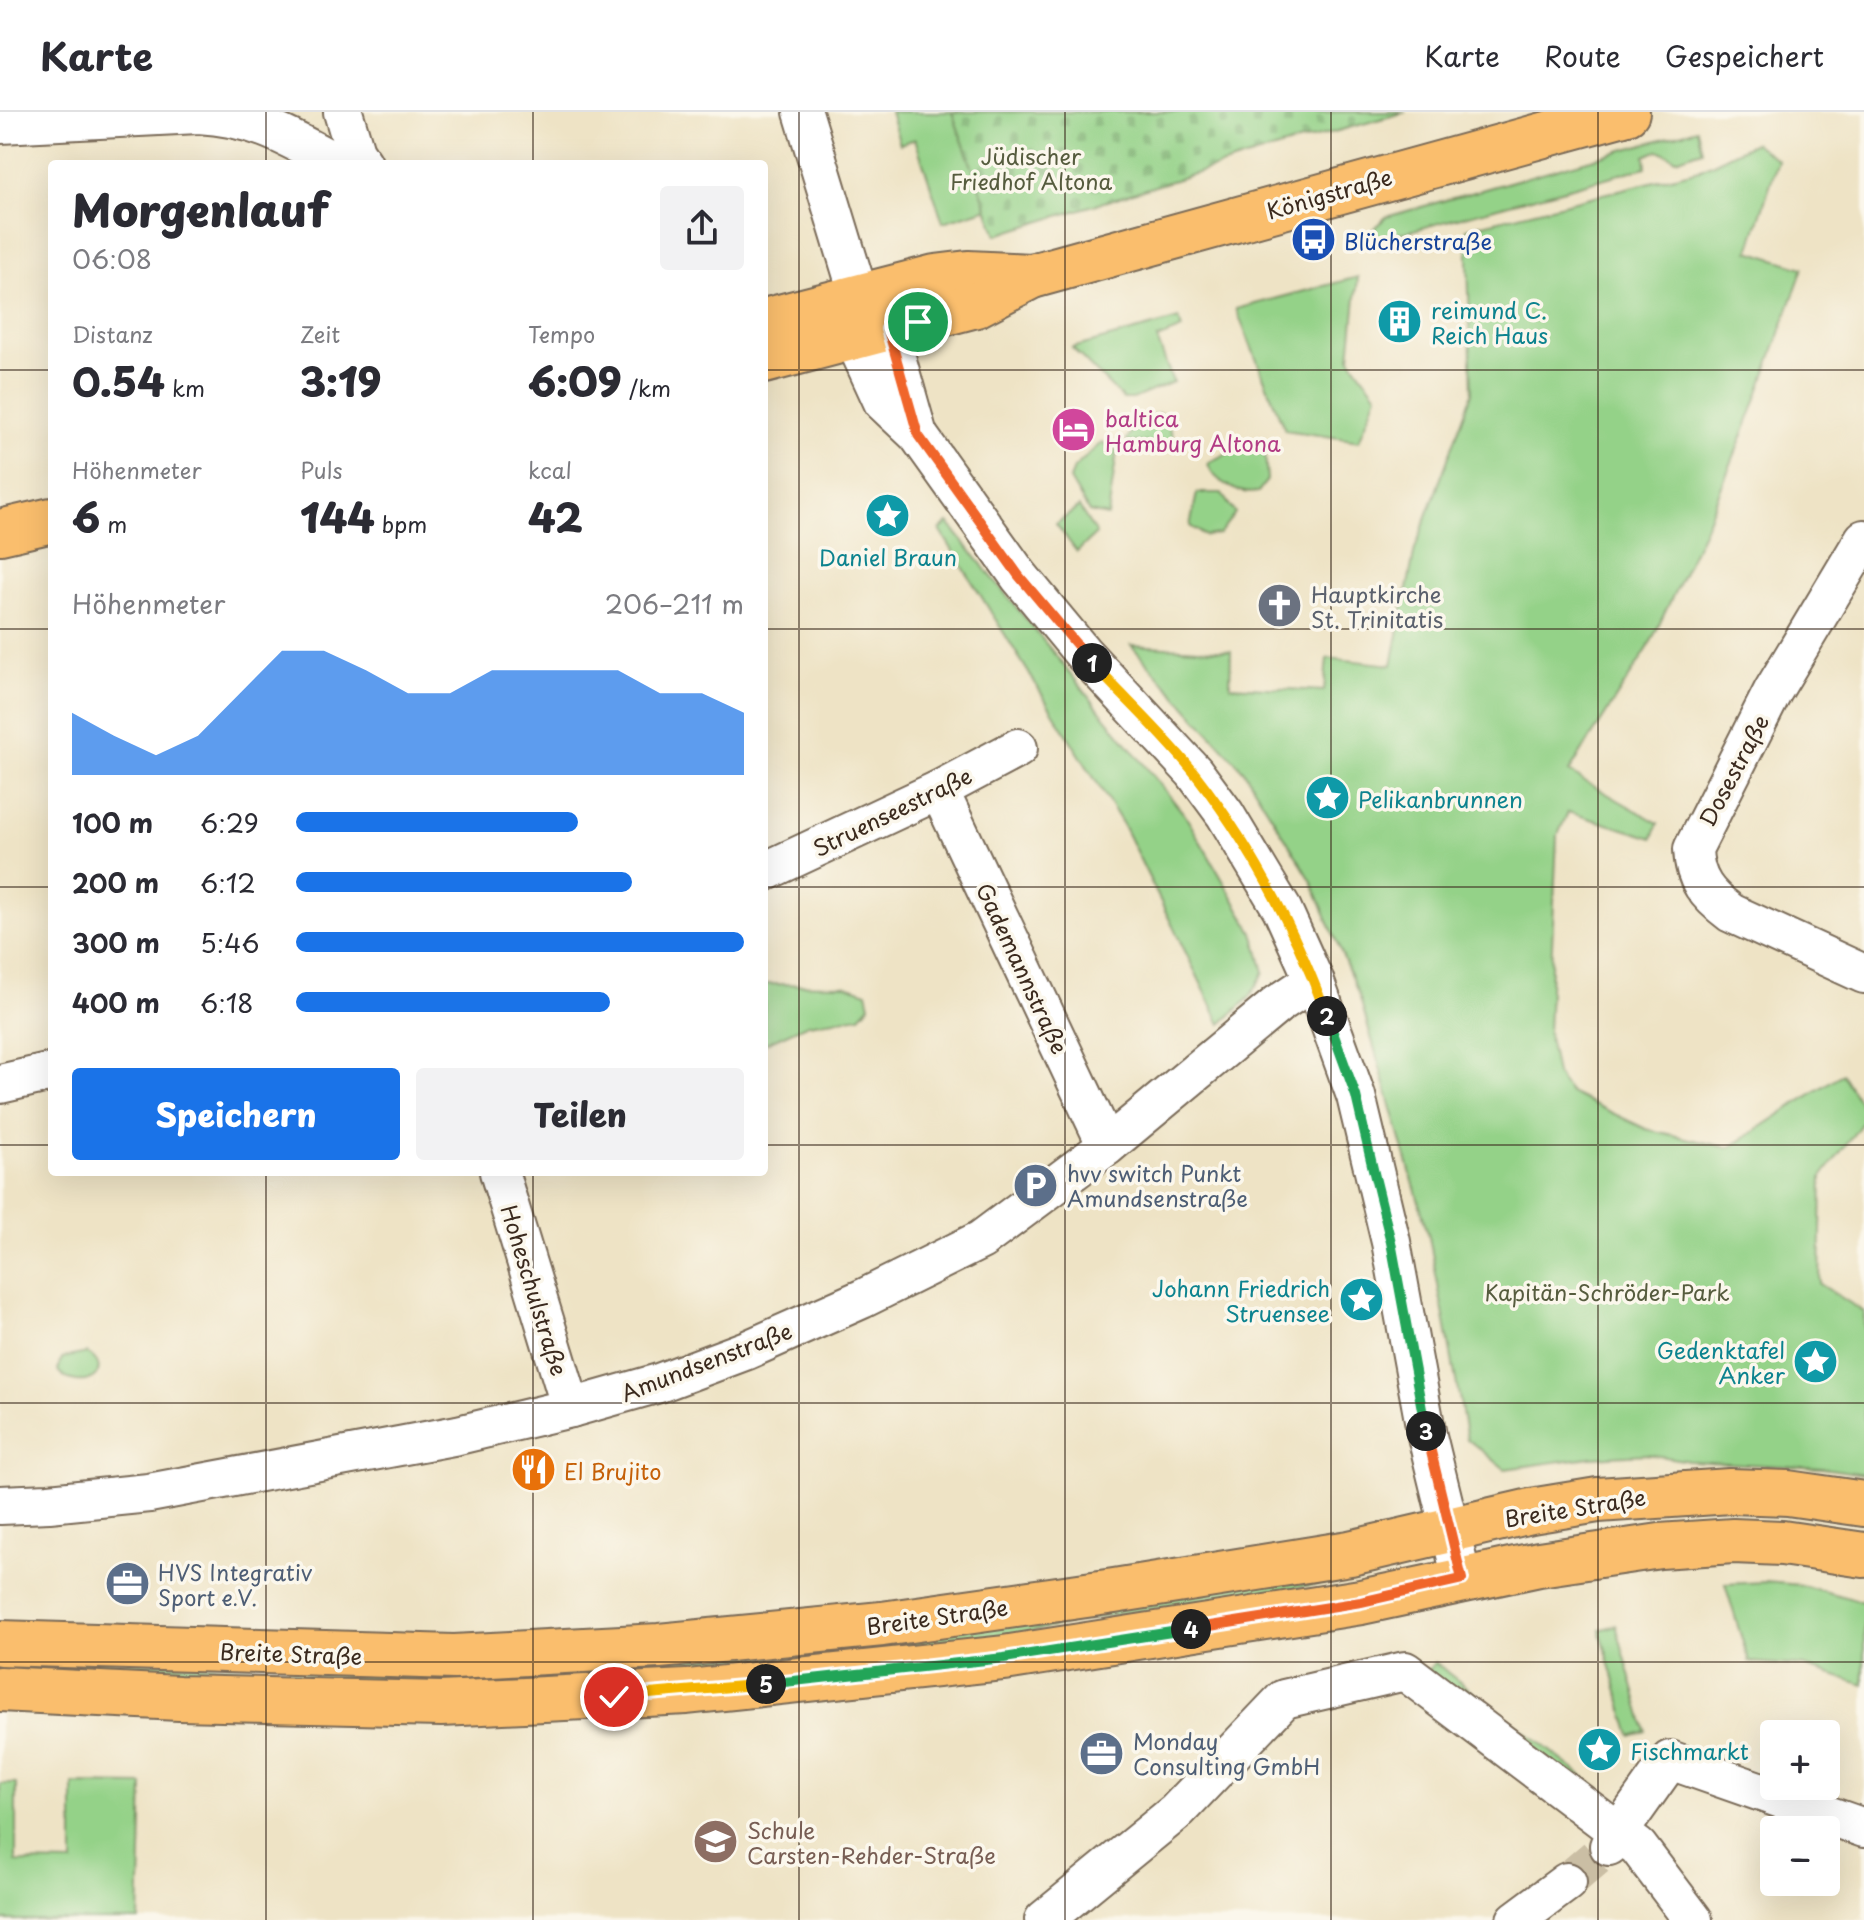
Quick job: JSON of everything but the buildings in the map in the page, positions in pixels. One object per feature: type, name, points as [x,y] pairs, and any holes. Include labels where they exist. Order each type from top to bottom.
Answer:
[{"type":"main road","name":"Königstraße","points":[[768,360],[976,305],[1032,276],[1627,112]]},
{"type":"main road","name":"Königstraße","points":[[768,320],[935,277],[968,273],[1032,276]]},
{"type":"main road","points":[[0,532],[48,521]]},
{"type":"main road","name":"Breite Straße","points":[[0,1643],[441,1657],[659,1646],[882,1624],[1019,1605],[1350,1553],[1531,1511],[1667,1494],[1730,1491],[1788,1493],[1864,1504]]},
{"type":"main road","points":[[0,1689],[237,1700],[441,1704],[687,1692],[1004,1658],[1361,1602],[1539,1564],[1660,1546],[1733,1541],[1782,1543],[1864,1555]]},
{"type":"street","points":[[0,124],[75,117],[198,114],[229,116],[306,131],[322,112]]},
{"type":"street","points":[[343,112],[360,160]]},
{"type":"street","points":[[803,112],[859,296],[875,309],[871,334],[883,402],[918,435],[1019,576],[1082,652],[1194,772],[1225,814],[1282,909],[1314,980],[1360,1111],[1391,1242],[1427,1436],[1462,1579]]},
{"type":"street","points":[[292,126],[333,160]]},
{"type":"street","name":"Dosestraße","points":[[1864,539],[1773,691],[1693,849],[1698,878],[1703,890],[1713,900],[1731,913],[1864,974]]},
{"type":"street","name":"Struenseestraße","points":[[768,870],[939,790],[1018,748]]},
{"type":"street","name":"Gademannstraße","points":[[939,790],[1107,1146]]},
{"type":"street","name":"Amundsenstraße","points":[[0,1505],[149,1493],[402,1446],[571,1408],[659,1383],[734,1355],[862,1299],[981,1240],[1107,1146],[1278,1004],[1314,980]]},
{"type":"street","points":[[0,1084],[48,1073]]},
{"type":"street","name":"Hoheschulstraße","points":[[500,1176],[571,1408]]},
{"type":"street","points":[[1044,1920],[1176,1812],[1284,1699],[1405,1671],[1614,1839],[1638,1847],[1693,1920]]},
{"type":"street","points":[[1614,1839],[1670,1760],[1864,1828]]},
{"type":"street","points":[[1516,1920],[1567,1882]]},
{"type":"green space","points":[[890,112],[952,112],[988,208],[943,222],[915,139],[900,144]]},
{"type":"green space","name":"Jüdischer Friedhof Altona","points":[[952,112],[1406,112],[1291,144],[997,235]]},
{"type":"green space","points":[[1697,129],[1702,150],[1676,159],[1659,150],[1645,156],[1646,167],[1358,245],[1386,217]]},
{"type":"green space","name":"Kapitän-Schröder-Park","points":[[1754,143],[1778,160],[1749,251],[1803,268],[1751,415],[1704,530],[1648,648],[1569,772],[1658,823],[1653,838],[1568,812],[1557,837],[1548,1032],[1556,1074],[1570,1093],[1646,1129],[1729,1148],[1842,1074],[1864,1110],[1864,1120],[1822,1177],[1820,1284],[1864,1312],[1864,1474],[1822,1468],[1689,1461],[1647,1454],[1590,1457],[1505,1469],[1467,1439],[1429,1237],[1359,995],[1311,880],[1244,771],[1131,645],[1231,651],[1230,686],[1324,691],[1327,658],[1392,665],[1415,549],[1472,393],[1467,228],[1699,170]]},
{"type":"green space","points":[[1358,277],[1350,358],[1377,395],[1359,441],[1285,430],[1236,309]]},
{"type":"green space","points":[[1179,319],[1182,329],[1157,339],[1173,382],[1133,399],[1123,399],[1072,348]]},
{"type":"green space","points":[[1158,413],[1164,415],[1175,442],[1173,444],[1127,442],[1138,421]]},
{"type":"green space","points":[[1102,442],[1117,451],[1108,516],[1089,512],[1070,480],[1074,468]]},
{"type":"green space","points":[[1260,447],[1265,453],[1267,480],[1258,492],[1243,492],[1228,486],[1216,477],[1208,464],[1232,451]]},
{"type":"green space","points":[[1197,493],[1221,493],[1235,513],[1219,534],[1206,536],[1190,526]]},
{"type":"green space","points":[[1079,507],[1096,534],[1077,552],[1056,524]]},
{"type":"green space","points":[[948,523],[1185,815],[1253,932],[1264,972],[1250,997],[1221,1024],[1122,823],[940,530]]},
{"type":"green space","points":[[768,984],[846,985],[867,992],[870,1005],[860,1016],[808,1024],[768,1042]]},
{"type":"green space","points":[[87,1353],[99,1367],[92,1378],[76,1381],[58,1371],[62,1358]]},
{"type":"green space","points":[[1338,1574],[1340,1581],[1100,1617],[985,1641],[647,1676],[468,1684],[469,1669]]},
{"type":"green space","points":[[1765,1582],[1801,1585],[1864,1602],[1864,1685],[1804,1666],[1749,1662],[1725,1584]]},
{"type":"green space","points":[[1616,1625],[1646,1731],[1631,1736],[1600,1630]]},
{"type":"green space","points":[[0,1658],[444,1672],[443,1686],[0,1672]]},
{"type":"green space","points":[[1435,1663],[1614,1800],[1605,1814],[1424,1674]]},
{"type":"green space","points":[[0,1784],[16,1784],[16,1862],[73,1863],[73,1784],[143,1785],[139,1920],[0,1920]]},
{"type":"tunnel","points":[[1567,1882],[1609,1846]]},
{"type":"place","name":"Blücherstraße","points":[[1313,240]]},
{"type":"place","name":"reimund C. Reich Haus","points":[[1400,322]]},
{"type":"place","name":"baltica Hamburg Altona","points":[[1074,430]]},
{"type":"place","name":"Daniel Braun","points":[[888,515]]},
{"type":"place","name":"Hauptkirche St. Trinitatis","points":[[1280,606]]},
{"type":"place","name":"Pelikanbrunnen","points":[[1327,798]]},
{"type":"place","name":"hvv switch Punkt Amundsenstraße","points":[[1036,1185]]},
{"type":"place","name":"Johann Friedrich Struensee","points":[[1361,1300]]},
{"type":"place","name":"Gedenktafel Anker","points":[[1816,1362]]},
{"type":"place","name":"El Brujito","points":[[533,1470]]},
{"type":"place","name":"HVS Integrativ Sport e.V.","points":[[127,1584]]},
{"type":"place","name":"Fischmarkt","points":[[1599,1750]]},
{"type":"place","name":"Monday Consulting GmbH","points":[[1102,1753]]},
{"type":"place","name":"Schule Carsten-Rehder-Straße","points":[[716,1842]]},
{"type":"route","points":[[614,1697],[1004,1658],[1361,1602],[1462,1579],[1427,1436],[1391,1242],[1356,1096],[1314,980],[1282,909],[1225,814],[1194,772],[1082,652],[1019,576],[918,435],[888,329],[918,322]]}]
